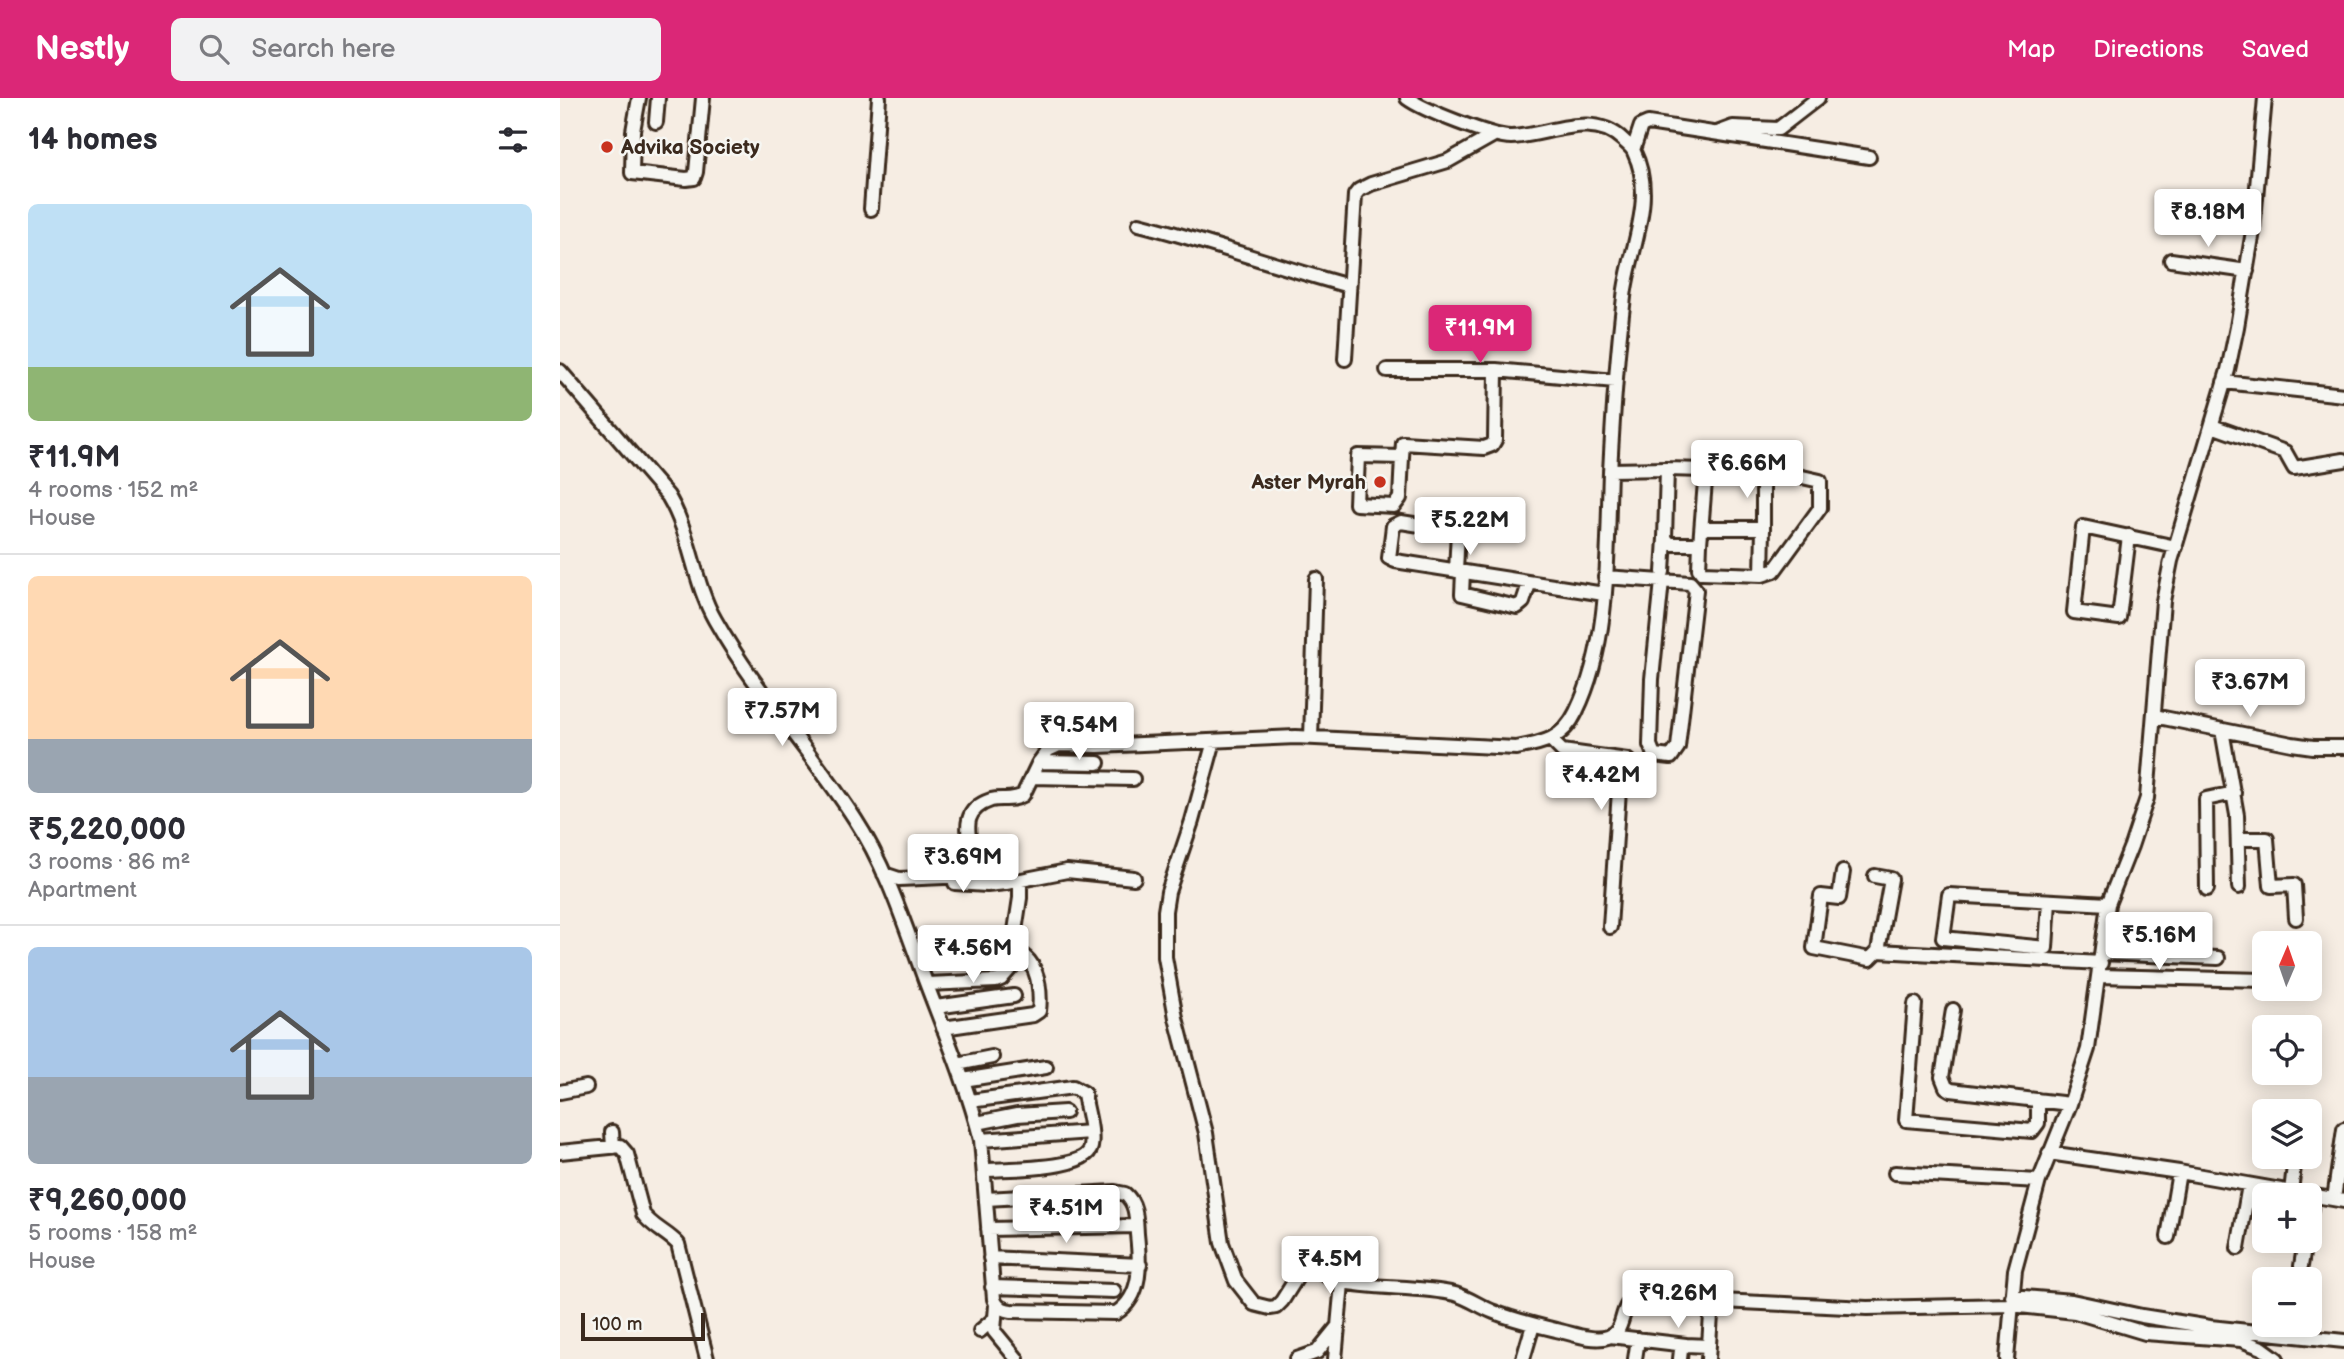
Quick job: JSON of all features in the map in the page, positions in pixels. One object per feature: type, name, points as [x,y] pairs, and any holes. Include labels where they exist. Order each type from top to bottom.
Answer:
[{"type":"street","points":[[639,98],[633,131],[632,173],[686,179],[694,178],[696,172],[703,98]]},
{"type":"street","points":[[656,122],[657,98]]},
{"type":"street","points":[[871,209],[878,98]]},
{"type":"street","points":[[973,884],[967,827],[970,815],[979,806],[993,799],[1016,799],[1027,789],[1039,762],[1048,750],[1059,745],[1311,738],[1516,748],[1541,743],[1561,734],[1575,713],[1590,679],[1604,594],[1615,381],[1625,288],[1643,207],[1643,187],[1633,150],[1619,136],[1600,127],[1557,128],[1512,137],[1494,135],[1408,98]]},
{"type":"street","points":[[1713,134],[1733,127],[1778,128],[1818,98]]},
{"type":"street","points":[[2007,1359],[2015,1270],[2039,1181],[2070,1104],[2088,1049],[2108,904],[2144,810],[2163,601],[2233,350],[2255,220],[2265,98]]},
{"type":"street","points":[[1633,150],[1643,124],[1869,158]]},
{"type":"street","points":[[1345,359],[1353,203],[1360,190],[1448,161],[1494,135]]},
{"type":"street","points":[[1139,224],[1349,286]]},
{"type":"street","points":[[2171,260],[2247,271]]},
{"type":"street","points":[[1387,370],[1496,370],[1615,381]]},
{"type":"street","points":[[1402,457],[1358,456],[1356,504],[1397,504],[1400,498],[1403,443],[1485,448],[1492,445],[1495,440],[1496,370]]},
{"type":"street","points":[[560,371],[668,496],[680,520],[701,588],[713,616],[753,680],[855,818],[873,848],[936,1007],[977,1123],[984,1171],[992,1287],[996,1305],[996,1334],[1017,1359]]},
{"type":"street","points":[[2224,382],[2344,395]]},
{"type":"street","points":[[2211,426],[2285,452],[2294,468],[2344,460]]},
{"type":"street","points":[[1610,470],[1667,468],[1706,469],[1763,471],[1820,481],[1820,508],[1774,571],[1762,575],[1702,573],[1699,569],[1706,469]]},
{"type":"street","points":[[1605,577],[1663,576],[1690,583],[1696,590],[1678,747],[1671,757],[1654,755],[1650,745],[1652,679],[1663,576],[1667,468]]},
{"type":"street","points":[[1762,575],[1763,471]]},
{"type":"street","points":[[1529,584],[1523,602],[1517,607],[1462,594],[1459,572],[1458,531],[1401,522],[1393,526],[1389,558],[1459,572],[1529,584],[1604,594]]},
{"type":"street","points":[[1703,527],[1763,528]]},
{"type":"street","points":[[2129,536],[2119,618],[2074,612],[2083,527],[2129,536],[2176,547]]},
{"type":"street","points":[[1665,538],[1670,544],[1700,544]]},
{"type":"street","points":[[1311,738],[1316,579]]},
{"type":"street","points":[[2154,716],[2292,744],[2344,747]]},
{"type":"street","points":[[2222,730],[2234,793],[2239,887]]},
{"type":"street","points":[[1550,739],[1562,751],[1627,760],[1640,771],[1620,775],[1610,927]]},
{"type":"street","points":[[1214,741],[1192,821],[1168,892],[1163,930],[1176,1018],[1206,1133],[1222,1243],[1236,1281],[1250,1300],[1262,1308],[1276,1307],[1305,1268],[1314,1268],[1342,1283],[1335,1359]]},
{"type":"street","points":[[1039,762],[1098,762]]},
{"type":"street","points":[[1031,777],[1133,779]]},
{"type":"street","points":[[2207,889],[2206,799],[2234,793]]},
{"type":"street","points":[[2238,839],[2267,839],[2271,886],[2294,885],[2296,918]]},
{"type":"street","points":[[886,878],[960,878],[971,870]]},
{"type":"street","points":[[886,878],[987,885],[1067,871],[1134,877]]},
{"type":"street","points":[[1843,872],[1839,898],[1821,896],[1814,948],[1870,960],[1878,951],[1891,879],[1875,876]]},
{"type":"street","points":[[943,1028],[1039,1011],[1037,975],[1030,961],[1015,950],[1013,944],[1020,880]]},
{"type":"street","points":[[2049,901],[2046,948],[1943,938],[1949,895],[2108,904]]},
{"type":"street","points":[[1878,951],[2101,964],[2252,978]]},
{"type":"street","points":[[927,984],[996,981],[1001,979],[1022,955]]},
{"type":"street","points":[[2101,964],[2218,958]]},
{"type":"street","points":[[936,1007],[1014,996]]},
{"type":"street","points":[[1915,1004],[1906,1121],[2032,1131],[2038,1123],[2038,1100]]},
{"type":"street","points":[[1953,1010],[1942,1077],[1946,1087],[1951,1090],[2070,1104]]},
{"type":"street","points":[[957,1064],[992,1057]]},
{"type":"street","points":[[963,1080],[1046,1067]]},
{"type":"street","points":[[560,1092],[586,1087]]},
{"type":"street","points":[[970,1101],[1078,1088],[1084,1093],[1092,1147],[1086,1157],[1069,1164],[984,1171]]},
{"type":"street","points":[[977,1123],[1017,1115],[1065,1112]]},
{"type":"street","points":[[2339,1200],[2344,1129]]},
{"type":"street","points":[[612,1132],[613,1147]]},
{"type":"street","points":[[981,1140],[1091,1132]]},
{"type":"street","points":[[560,1152],[620,1146],[627,1154],[643,1214],[678,1244],[707,1359]]},
{"type":"street","points":[[2049,1153],[2252,1186]]},
{"type":"street","points":[[2168,1237],[2179,1172]]},
{"type":"street","points":[[1895,1173],[2039,1181]]},
{"type":"street","points":[[2238,1248],[2249,1185]]},
{"type":"street","points":[[986,1199],[1121,1193],[1130,1198],[1134,1205],[1140,1265],[1139,1278],[1130,1301],[1116,1313],[1011,1311],[996,1305]]},
{"type":"street","points":[[988,1229],[1136,1226]]},
{"type":"street","points":[[2301,1266],[2303,1253]]},
{"type":"street","points":[[990,1258],[1140,1265]]},
{"type":"street","points":[[1336,1280],[1447,1293],[1533,1325],[1593,1338],[1610,1336],[1686,1345],[1709,1353],[1712,1301]]},
{"type":"street","points":[[992,1287],[1114,1290]]},
{"type":"street","points":[[1610,1336],[1619,1329],[1625,1307],[1634,1298],[1867,1308],[2011,1300],[2072,1301],[2210,1327],[2344,1341]]},
{"type":"street","points":[[2011,1300],[2074,1312],[2145,1333],[2241,1340],[2262,1348],[2277,1359]]},
{"type":"street","points":[[980,1331],[994,1320]]},
{"type":"street","points":[[1297,1359],[1317,1352],[1338,1325]]},
{"type":"street","points":[[1523,1359],[1533,1325]]},
{"type":"street","points":[[1635,1359],[1638,1339]]},
{"type":"street","points":[[1680,1359],[1681,1350],[1686,1345]]},
{"type":"place","name":"Advika Society","points":[[607,147]]},
{"type":"place","name":"Aster Myrah","points":[[1380,482]]}]
